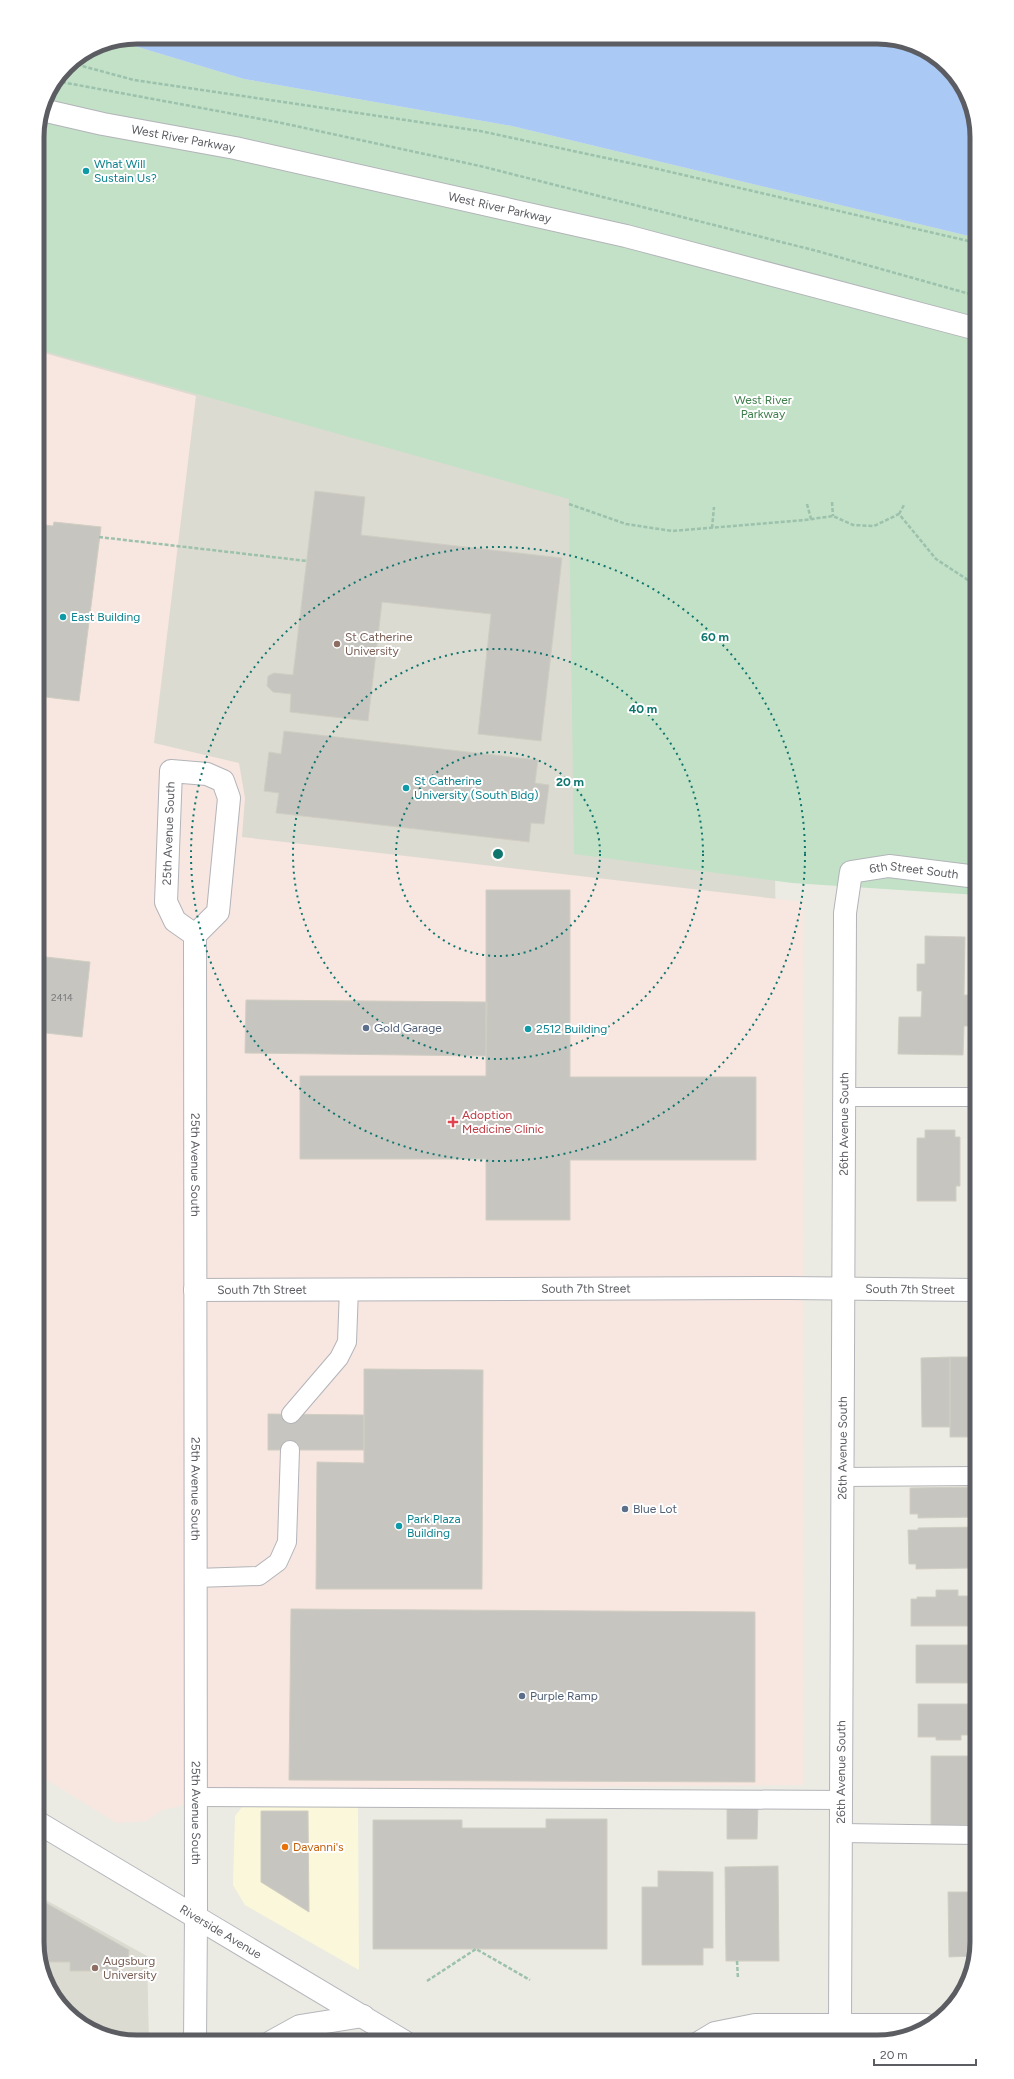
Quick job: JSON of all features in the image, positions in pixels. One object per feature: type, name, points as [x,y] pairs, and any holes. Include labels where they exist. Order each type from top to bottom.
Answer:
[{"type":"street","name":"West River Parkway","points":[[48,111],[103,124],[235,148],[626,236],[970,327]]},
{"type":"street","name":"25th Avenue South","points":[[195,935],[175,921],[166,902],[171,771],[207,774],[223,781],[230,798],[218,912],[195,935],[195,2035]]},
{"type":"street","name":"6th Street South","points":[[851,872],[889,866],[970,875]]},
{"type":"street","name":"26th Avenue South","points":[[840,2024],[845,913],[851,872]]},
{"type":"street","name":"South 7th Street","points":[[195,1290],[843,1288],[970,1290]]},
{"type":"street","name":"Riverside Avenue","points":[[44,1826],[394,2035]]},
{"type":"street","points":[[284,2035],[300,2026],[363,2016]]},
{"type":"street","points":[[713,2035],[755,2025],[920,2025]]},
{"type":"lane","points":[[844,1097],[970,1097]]},
{"type":"lane","points":[[291,1414],[339,1358],[348,1342],[349,1290]]},
{"type":"lane","points":[[196,1578],[259,1576],[278,1562],[287,1542],[290,1450]]},
{"type":"lane","points":[[843,1477],[970,1476]]},
{"type":"lane","points":[[196,1797],[842,1800]]},
{"type":"lane","points":[[842,1833],[970,1835]]},
{"type":"path","points":[[79,65],[134,80],[480,131],[662,170],[970,241]]},
{"type":"path","points":[[832,502],[833,516]]},
{"type":"path","points":[[568,504],[634,525],[672,531],[833,516],[853,525],[874,526],[899,514],[904,505]]},
{"type":"path","points":[[807,504],[811,519]]},
{"type":"path","points":[[712,528],[714,507]]},
{"type":"path","points":[[899,514],[936,558],[970,581]]},
{"type":"path","points":[[99,538],[307,561]]},
{"type":"path","points":[[428,1980],[476,1949],[530,1980]]},
{"type":"path","points":[[737,1961],[738,1979]]},
{"type":"shaded area","points":[[44,332],[615,495],[775,868],[780,1256],[44,1744]]},
{"type":"shaded area","points":[[44,353],[196,396],[154,743],[239,763],[245,798],[242,837],[804,902],[803,1785],[252,1790],[162,1810],[146,1821],[117,1823],[44,1778]]},
{"type":"shaded area","points":[[255,1805],[358,1806],[359,1970],[245,1905],[233,1885],[235,1816],[242,1807]]},
{"type":"shaded area","name":"Augsburg University","points":[[44,1899],[147,1956],[149,2035],[131,2035],[113,2032],[90,2023],[71,2008],[63,1999],[51,1978],[45,1954]]},
{"type":"green space","name":"West River Parkway","points":[[129,44],[244,79],[512,126],[970,236],[970,895],[792,883],[574,854],[569,499],[44,351],[44,131],[51,101],[63,80],[71,71],[85,60],[101,51]]},
{"type":"water","points":[[129,44],[883,44],[895,46],[913,51],[934,63],[951,80],[963,101],[968,119],[970,137],[970,236],[512,126],[244,79]]},
{"type":"building","name":"St Catherine University","points":[[315,491],[365,497],[361,535],[562,558],[541,741],[478,734],[491,614],[382,602],[368,721],[290,712],[291,694],[273,692],[267,686],[268,676],[274,673],[293,675]]},
{"type":"building","name":"East Building","points":[[54,522],[101,527],[79,701],[44,697],[44,525],[53,526]]},
{"type":"building","name":"St Catherine University (South Bldg)","points":[[284,731],[538,760],[535,783],[549,785],[544,824],[531,823],[529,842],[276,813],[279,793],[264,791],[269,752],[281,754]]},
{"type":"building","name":"2512 Building","points":[[486,890],[570,890],[570,1077],[756,1077],[756,1160],[570,1160],[570,1220],[486,1220],[486,1159],[300,1159],[300,1076],[486,1076]]},
{"type":"building","points":[[925,936],[965,937],[964,995],[970,995],[969,1026],[964,1026],[963,1055],[898,1054],[899,1017],[921,1017],[922,991],[917,991],[917,964],[925,964]]},
{"type":"building","points":[[44,957],[90,962],[82,1037],[44,1033]]},
{"type":"building","name":"Gold Garage","points":[[246,1000],[487,1002],[486,1056],[245,1053]]},
{"type":"building","points":[[925,1130],[955,1130],[955,1137],[960,1137],[960,1186],[956,1186],[956,1201],[917,1201],[917,1138],[925,1138]]},
{"type":"building","points":[[950,1357],[950,1427],[922,1427],[921,1358]]},
{"type":"building","points":[[950,1357],[970,1357],[970,1437],[950,1437]]},
{"type":"building","name":"Park Plaza Building","points":[[364,1369],[483,1370],[482,1589],[316,1589],[317,1462],[364,1463]]},
{"type":"building","points":[[268,1414],[364,1415],[364,1450],[268,1450]]},
{"type":"building","points":[[970,1487],[970,1517],[918,1518],[918,1514],[910,1514],[910,1488]]},
{"type":"building","points":[[970,1527],[969,1568],[916,1569],[916,1564],[909,1564],[908,1530],[918,1530],[918,1528]]},
{"type":"building","points":[[936,1590],[958,1590],[958,1596],[970,1596],[970,1626],[911,1626],[911,1599],[917,1599],[917,1597],[936,1597]]},
{"type":"building","name":"Purple Ramp","points":[[291,1609],[755,1612],[755,1782],[289,1780]]},
{"type":"building","points":[[916,1645],[970,1645],[970,1683],[916,1683]]},
{"type":"building","points":[[918,1704],[970,1704],[970,1735],[961,1735],[961,1740],[936,1740],[936,1737],[918,1737]]},
{"type":"building","points":[[931,1756],[970,1756],[970,1825],[931,1825]]},
{"type":"building","points":[[727,1806],[758,1806],[757,1839],[727,1839]]},
{"type":"building","name":"Davanni's","points":[[261,1811],[308,1811],[309,1912],[261,1882]]},
{"type":"building","points":[[546,1819],[607,1819],[607,1949],[373,1949],[373,1820],[462,1820],[462,1828],[546,1828]]},
{"type":"building","points":[[778,1866],[779,1961],[726,1961],[725,1867]]},
{"type":"building","points":[[658,1871],[713,1872],[713,1948],[703,1948],[703,1965],[642,1965],[642,1887],[658,1887]]},
{"type":"building","points":[[948,1892],[970,1892],[969,1956],[949,1957]]},
{"type":"building","points":[[44,1902],[129,1950],[128,1962],[120,1962],[120,1971],[70,1971],[70,1962],[46,1962],[44,1942]]},
{"type":"place","name":"What Will Sustain Us?","points":[[86,171]]},
{"type":"place","name":"East Building","points":[[63,617]]},
{"type":"place","name":"St Catherine University","points":[[337,644]]},
{"type":"place","name":"St Catherine University (South Bldg)","points":[[406,788]]},
{"type":"place","name":"Gold Garage","points":[[366,1028]]},
{"type":"place","name":"2512 Building","points":[[528,1029]]},
{"type":"place","name":"Adoption Medicine Clinic","points":[[453,1122]]},
{"type":"place","name":"Blue Lot","points":[[625,1509]]},
{"type":"place","name":"Park Plaza Building","points":[[399,1526]]},
{"type":"place","name":"Purple Ramp","points":[[522,1696]]},
{"type":"place","name":"Davanni's","points":[[285,1847]]},
{"type":"place","name":"Augsburg University","points":[[95,1968]]}]
